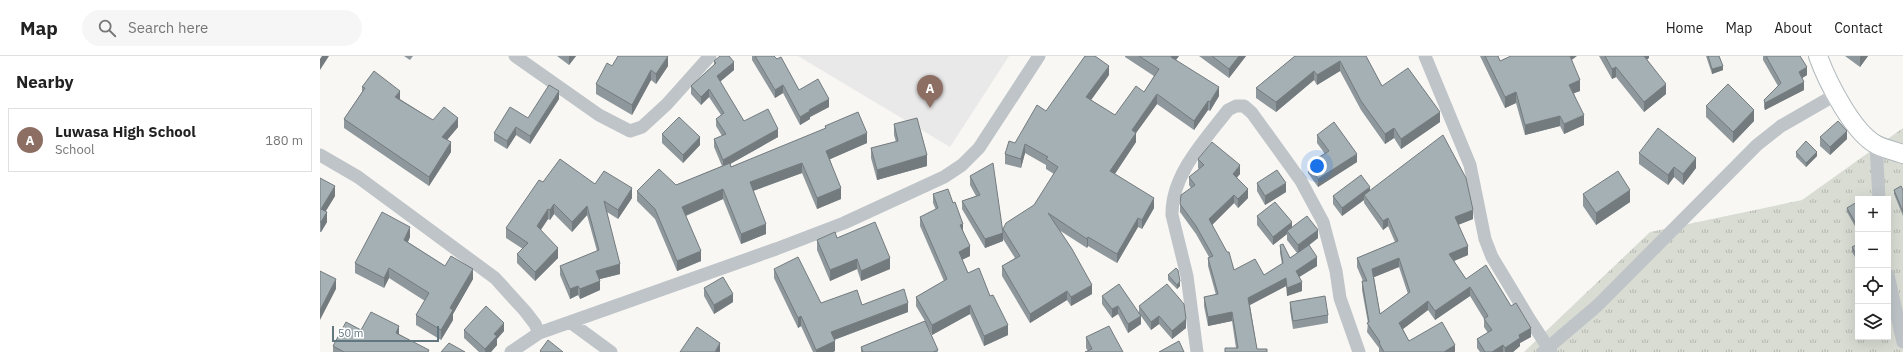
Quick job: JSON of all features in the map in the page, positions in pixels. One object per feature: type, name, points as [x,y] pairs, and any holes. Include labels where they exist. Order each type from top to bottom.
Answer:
[{"type":"street","points":[[515,56],[599,115],[630,131],[642,127],[667,104],[710,56]]},
{"type":"street","points":[[511,352],[539,333],[831,228],[944,177],[962,165],[979,148],[1039,56]]},
{"type":"street","points":[[1425,56],[1470,165],[1486,239],[1492,257],[1548,351],[1598,305],[1757,145],[1781,126],[1835,95]]},
{"type":"street","points":[[1818,56],[1835,95],[1857,126],[1876,144],[1903,154]]},
{"type":"street","points":[[1197,352],[1187,276],[1172,215],[1172,204],[1178,184],[1194,154],[1228,110],[1236,106],[1244,106],[1252,114],[1301,181],[1322,222],[1336,271],[1340,298],[1359,352]]},
{"type":"street","points":[[1876,144],[1879,196]]},
{"type":"street","points":[[320,155],[358,177],[495,278],[525,311],[535,324],[539,333]]},
{"type":"street","points":[[1891,288],[1903,342]]},
{"type":"street","points":[[570,322],[611,352]]},
{"type":"shaded area","points":[[798,56],[1009,56],[950,147]]},
{"type":"green space","points":[[1903,128],[1903,352],[1524,352],[1650,232],[1802,200]]},
{"type":"building","points":[[618,56],[668,56],[656,74],[651,70],[632,105],[596,84],[607,63],[612,66]]},
{"type":"building","points":[[720,56],[729,56],[734,62],[717,76],[744,121],[768,109],[778,129],[723,160],[714,139],[726,134],[716,119],[724,113],[709,89],[701,97],[691,86],[716,63],[714,61]]},
{"type":"building","points":[[755,56],[774,56],[777,59],[781,57],[799,90],[818,79],[829,99],[809,110],[810,111],[800,117],[783,85],[775,90]]},
{"type":"building","points":[[1085,56],[1095,56],[1109,66],[1086,97],[1115,115],[1136,86],[1144,92],[1159,69],[1139,56],[1172,56],[1171,57],[1219,87],[1210,102],[1208,101],[1194,121],[1157,94],[1132,130],[1136,133],[1110,171],[1154,198],[1142,220],[1138,218],[1117,254],[1088,237],[1087,239],[1048,213],[1072,249],[1092,285],[1071,297],[1067,291],[1030,314],[1002,266],[1020,256],[1003,229],[1006,223],[1034,205],[1058,167],[1046,159],[1048,157],[1025,144],[1021,159],[1005,154],[1009,141],[1015,143],[1037,105],[1046,111]]},
{"type":"building","points":[[1212,56],[1239,56],[1229,69]]},
{"type":"building","points":[[1295,56],[1366,56],[1382,86],[1408,68],[1440,112],[1401,139],[1394,128],[1385,134],[1361,101],[1340,61],[1317,75],[1314,71],[1276,102],[1256,88]]},
{"type":"building","points":[[1485,56],[1498,56],[1500,61],[1511,56],[1570,56],[1580,80],[1569,85],[1584,115],[1564,124],[1560,116],[1525,125],[1516,92],[1505,97]]},
{"type":"building","points":[[1605,56],[1644,56],[1666,84],[1644,102],[1616,67],[1612,69]]},
{"type":"building","points":[[1708,56],[1719,56],[1723,66],[1712,69]]},
{"type":"building","points":[[1766,56],[1800,56],[1807,67],[1799,72],[1804,82],[1765,103],[1764,100],[1781,83]]},
{"type":"building","points":[[374,71],[400,91],[395,97],[433,120],[444,107],[458,118],[442,137],[451,142],[429,177],[344,119],[365,88],[362,87]]},
{"type":"building","points":[[1728,84],[1754,110],[1733,132],[1706,106]]},
{"type":"building","points":[[549,85],[559,91],[530,136],[516,127],[507,141],[494,133],[510,107],[528,118]]},
{"type":"building","points":[[858,112],[867,133],[826,151],[841,188],[817,198],[802,163],[750,182],[766,224],[741,234],[723,189],[682,207],[701,251],[677,261],[655,209],[637,191],[659,169],[676,185],[730,163],[731,167],[826,128],[825,126]]},
{"type":"building","points":[[679,117],[700,137],[683,155],[662,134]]},
{"type":"building","points":[[917,118],[927,155],[877,170],[871,148],[898,141],[894,124]]},
{"type":"building","points":[[1838,121],[1847,131],[1830,147],[1820,137]]},
{"type":"building","points":[[1334,122],[1357,154],[1318,179],[1308,164],[1329,151],[1317,135]]},
{"type":"building","points":[[1658,128],[1696,158],[1683,174],[1674,167],[1668,175],[1639,153]]},
{"type":"building","points":[[1443,135],[1466,178],[1473,210],[1455,217],[1468,246],[1449,254],[1466,279],[1486,265],[1511,306],[1516,303],[1531,328],[1519,335],[1520,338],[1505,348],[1503,345],[1492,352],[1485,352],[1477,339],[1492,330],[1484,319],[1488,316],[1470,287],[1435,311],[1428,301],[1399,323],[1409,341],[1442,322],[1455,345],[1444,352],[1384,352],[1379,343],[1380,342],[1367,323],[1369,322],[1362,281],[1367,281],[1357,258],[1398,241],[1388,218],[1383,221],[1364,195]],"holes":[[[1399,258],[1410,292],[1380,314],[1372,269]]]},
{"type":"building","points":[[1806,141],[1817,152],[1806,163],[1796,152]]},
{"type":"building","points":[[1212,142],[1240,165],[1233,174],[1248,189],[1238,199],[1234,195],[1209,219],[1227,252],[1229,252],[1234,270],[1255,259],[1264,275],[1283,263],[1280,245],[1283,244],[1290,258],[1309,245],[1317,257],[1296,271],[1302,282],[1287,288],[1286,278],[1248,298],[1257,349],[1267,349],[1267,352],[1225,352],[1225,348],[1238,348],[1232,312],[1208,317],[1204,297],[1218,294],[1208,258],[1213,256],[1196,226],[1180,204],[1181,195],[1195,185],[1189,177],[1204,165],[1198,159]]},
{"type":"building","points":[[560,159],[595,184],[604,171],[632,188],[618,210],[604,201],[620,264],[596,271],[600,281],[580,289],[578,286],[570,289],[560,266],[599,250],[587,206],[572,222],[554,204],[550,210],[548,209],[537,226],[558,248],[535,272],[517,254],[528,243],[506,228],[539,180],[543,182]]},
{"type":"building","points":[[993,163],[1003,233],[985,239],[962,201],[980,195],[970,176]]},
{"type":"building","points":[[1277,170],[1286,183],[1265,196],[1257,183]]},
{"type":"building","points":[[1618,171],[1630,190],[1596,213],[1583,194]]},
{"type":"building","points":[[1361,175],[1370,187],[1342,208],[1333,196]]},
{"type":"building","points":[[320,178],[335,186],[321,209],[327,212],[321,222],[320,222]]},
{"type":"building","points":[[1901,186],[1903,190],[1903,212],[1894,190]]},
{"type":"building","points":[[948,189],[953,203],[955,202],[963,224],[960,225],[970,246],[959,252],[968,273],[979,268],[990,296],[993,295],[1008,325],[984,336],[970,305],[932,325],[916,297],[947,279],[920,217],[938,208],[933,194]]},
{"type":"building","points":[[1275,202],[1292,222],[1273,237],[1257,216]]},
{"type":"building","points":[[1855,203],[1855,222],[1847,208]]},
{"type":"building","points":[[382,212],[410,227],[404,240],[445,266],[451,256],[473,269],[450,308],[453,310],[441,330],[416,315],[429,293],[389,268],[384,278],[355,263]]},
{"type":"building","points":[[1307,216],[1318,230],[1298,245],[1287,231]]},
{"type":"building","points":[[875,222],[890,258],[861,271],[857,259],[830,270],[817,240],[835,232],[837,238]]},
{"type":"building","points":[[798,257],[821,303],[857,290],[862,305],[904,289],[908,303],[831,332],[835,341],[816,350],[801,316],[798,318],[774,269]]},
{"type":"building","points":[[1176,268],[1178,270],[1180,281],[1177,285],[1168,275]]},
{"type":"building","points":[[320,271],[336,279],[320,310]]},
{"type":"building","points":[[723,277],[733,294],[714,305],[704,288]]},
{"type":"building","points":[[1119,284],[1141,316],[1128,324],[1118,306],[1112,309],[1102,296]]},
{"type":"building","points":[[1167,284],[1184,304],[1186,319],[1172,331],[1159,316],[1151,322],[1139,306]]},
{"type":"building","points":[[1325,296],[1328,315],[1293,321],[1290,302]]},
{"type":"building","points":[[486,306],[504,323],[494,334],[497,336],[485,349],[464,330]]},
{"type":"building","points":[[371,312],[399,326],[396,333],[429,350],[428,352],[344,352],[333,346],[346,322],[361,330]]},
{"type":"building","points":[[925,321],[938,350],[933,352],[863,352],[861,347]]},
{"type":"building","points":[[1109,326],[1123,352],[1085,352],[1092,349],[1086,337]]},
{"type":"building","points":[[697,327],[720,343],[715,352],[680,352]]},
{"type":"building","points":[[548,340],[563,352],[541,352],[540,351]]},
{"type":"building","points":[[1179,341],[1184,352],[1159,352]]},
{"type":"building","points":[[449,343],[465,352],[441,352]]},
{"type":"place","name":"Luwasa High School","points":[[930,108]]}]
